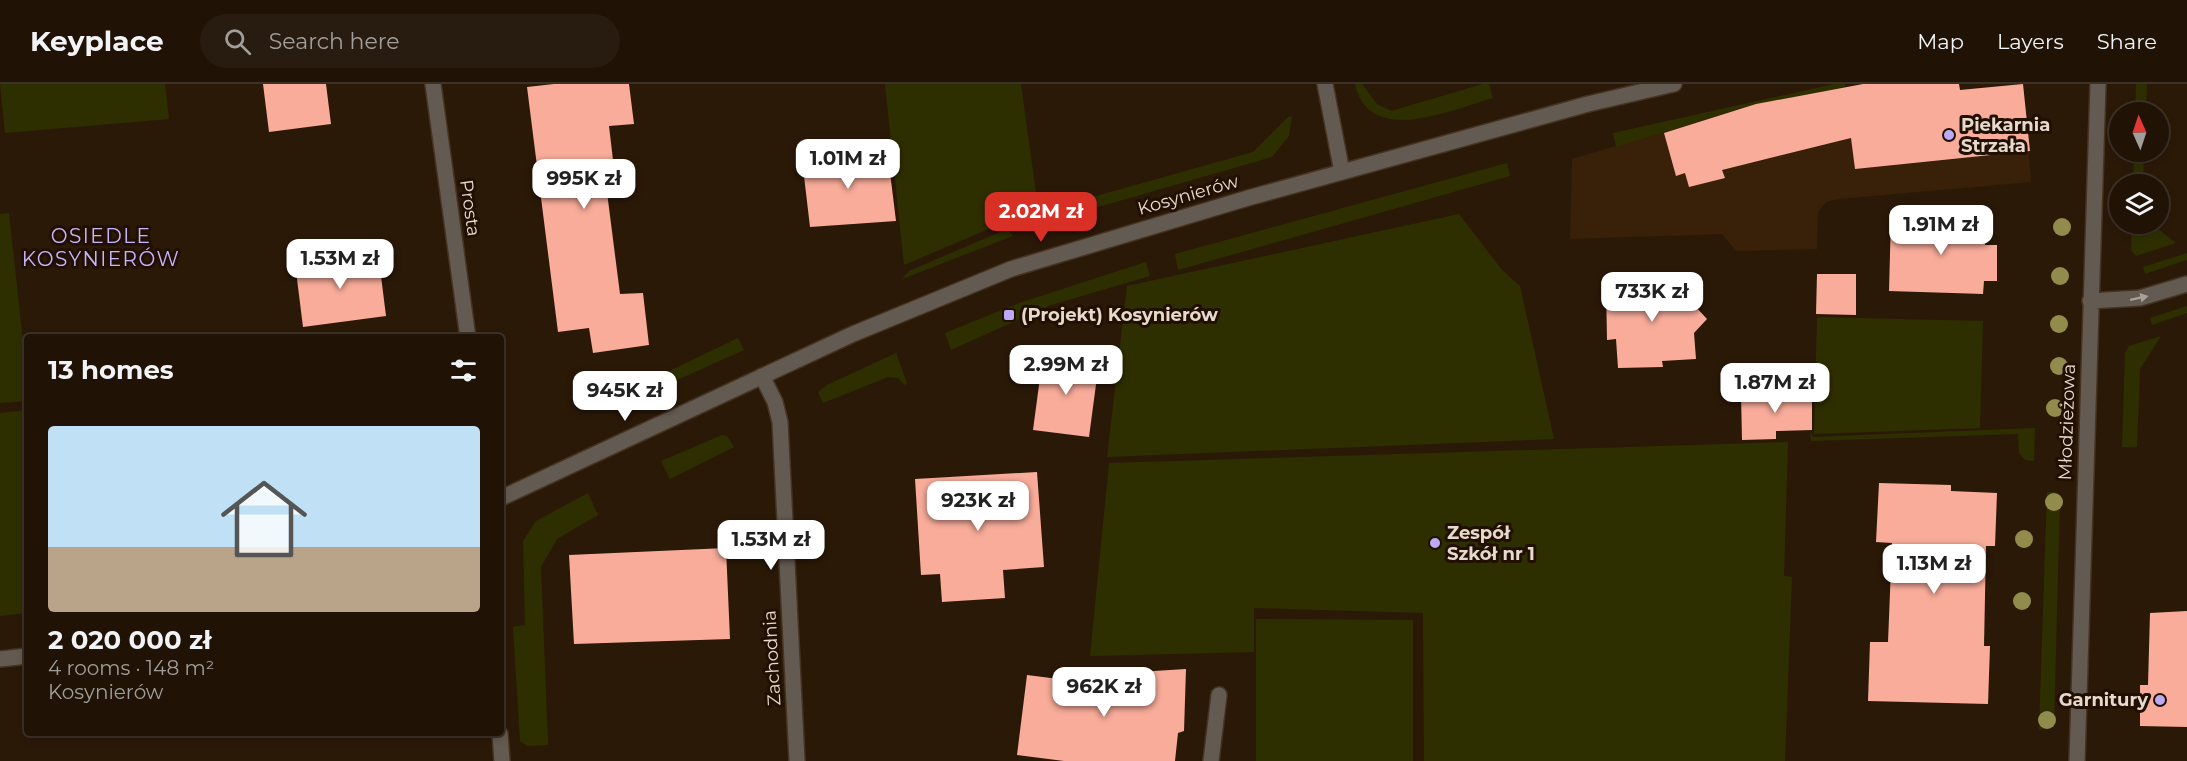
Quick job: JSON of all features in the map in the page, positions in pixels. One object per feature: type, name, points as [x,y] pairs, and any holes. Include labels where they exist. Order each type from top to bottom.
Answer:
[{"type":"street","name":"Prosta","points":[[433,84],[467,334]]},
{"type":"street","points":[[1325,84],[1342,172]]},
{"type":"street","name":"Kosynierów","points":[[504,497],[892,317],[1011,269],[1342,172],[1588,104],[1674,84]]},
{"type":"street","name":"Młodzieżowa","points":[[2077,761],[2098,84]]},
{"type":"street","points":[[2090,301],[2128,300],[2187,284]]},
{"type":"street","name":"Zachodnia","points":[[762,376],[775,402],[780,422],[797,761]]},
{"type":"street","points":[[0,659],[24,656]]},
{"type":"street","points":[[1211,761],[1219,695]]},
{"type":"street","points":[[500,736],[502,761]]},
{"type":"shaded area","points":[[0,84],[165,84],[169,119],[5,133]]},
{"type":"shaded area","points":[[885,84],[1021,84],[1038,208],[904,265]]},
{"type":"shaded area","points":[[1355,84],[1362,84],[1377,104],[1391,111],[1483,84],[1489,84],[1493,98],[1435,115],[1414,119],[1394,119],[1377,115],[1363,103]]},
{"type":"shaded area","points":[[1834,84],[1845,84],[1845,87],[1749,106],[1616,147],[1613,133]]},
{"type":"shaded area","points":[[1870,84],[1959,84],[1960,90],[2023,84],[2031,182],[1826,202],[1818,213],[1817,249],[1736,251],[1722,234],[1570,239],[1572,159],[1749,106],[1812,92]]},
{"type":"shaded area","points":[[2136,84],[2147,84],[2146,102],[2135,102]]},
{"type":"shaded area","points":[[1292,116],[1289,136],[1272,157],[1046,222],[1043,211],[1253,152],[1288,117]]},
{"type":"shaded area","points":[[2134,162],[2144,162],[2143,174],[2133,174]]},
{"type":"shaded area","points":[[1507,163],[1510,176],[1178,270],[1175,254]]},
{"type":"shaded area","points":[[9,213],[24,350],[24,401],[0,403],[0,214]]},
{"type":"shaded area","points":[[1459,214],[1502,270],[1520,286],[1554,439],[1107,457],[1127,286]]},
{"type":"shaded area","points":[[1007,229],[1013,236],[902,279],[909,271]]},
{"type":"shaded area","points":[[2132,234],[2165,234],[2176,243],[2136,256],[2131,250]]},
{"type":"shaded area","points":[[2187,253],[2187,260],[2145,274],[2143,267]]},
{"type":"shaded area","points":[[1146,262],[1150,276],[1051,305],[951,350],[945,333],[1019,303]]},
{"type":"shaded area","points":[[2187,306],[2187,313],[2152,325],[2150,318]]},
{"type":"shaded area","points":[[1817,317],[1983,321],[1980,428],[1814,434]]},
{"type":"shaded area","points":[[2161,336],[2140,369],[2137,447],[2122,447],[2125,353],[2129,346]]},
{"type":"shaded area","points":[[738,338],[744,350],[666,385],[665,373]]},
{"type":"shaded area","points":[[896,353],[907,383],[905,385],[898,378],[888,377],[823,403],[818,392],[827,385]]},
{"type":"shaded area","points":[[24,410],[24,613],[0,616],[0,413]]},
{"type":"shaded area","points":[[2035,428],[2034,461],[2025,460],[2019,453],[2018,434],[1811,441],[1810,430],[1813,437]]},
{"type":"shaded area","points":[[722,435],[727,436],[734,447],[670,479],[661,461]]},
{"type":"shaded area","name":"Zespół Szkół nr 1","points":[[1788,442],[1784,576],[1792,577],[1785,761],[1424,761],[1423,613],[1254,608],[1254,652],[1090,656],[1109,463]]},
{"type":"shaded area","points":[[2047,492],[2055,492],[2060,497],[2054,726],[2039,730]]},
{"type":"shaded area","points":[[588,493],[598,515],[557,539],[541,567],[548,745],[527,746],[520,741],[513,627],[525,625],[523,541],[536,521]]},
{"type":"shaded area","points":[[1256,619],[1413,620],[1413,761],[1256,761]]},
{"type":"building","points":[[263,84],[326,84],[331,124],[269,132]]},
{"type":"building","points":[[554,84],[629,84],[634,124],[609,126],[613,160],[603,161],[620,294],[643,293],[649,345],[593,353],[589,328],[558,332],[527,87]]},
{"type":"building","points":[[1863,84],[1959,84],[1960,90],[2023,84],[2030,151],[1855,169],[1851,138],[1722,170],[1725,178],[1689,187],[1685,173],[1676,176],[1664,133],[1756,104]]},
{"type":"building","points":[[864,152],[864,159],[888,156],[896,221],[810,227],[802,159]]},
{"type":"building","points":[[1891,217],[1986,220],[1985,245],[1997,245],[1997,281],[1984,281],[1983,294],[1889,291]]},
{"type":"building","points":[[378,252],[386,316],[303,327],[295,263]]},
{"type":"building","points":[[1817,274],[1856,274],[1856,315],[1816,314]]},
{"type":"building","points":[[1692,282],[1694,305],[1707,319],[1694,333],[1696,359],[1662,361],[1663,367],[1618,368],[1616,339],[1607,340],[1606,285]]},
{"type":"building","points":[[1043,355],[1099,362],[1089,437],[1033,430]]},
{"type":"building","points":[[1812,393],[1812,430],[1776,431],[1776,439],[1742,440],[1741,394]]},
{"type":"building","points":[[1037,472],[1044,567],[1003,570],[1005,598],[942,602],[940,574],[921,575],[915,479]]},
{"type":"building","points":[[1879,483],[1951,485],[1951,491],[1997,493],[1995,546],[1986,546],[1984,646],[1990,646],[1988,704],[1868,701],[1870,642],[1888,642],[1892,543],[1876,542]]},
{"type":"building","points":[[726,548],[730,639],[574,644],[569,555]]},
{"type":"building","points":[[2187,611],[2187,727],[2140,726],[2140,685],[2148,685],[2150,613]]},
{"type":"building","points":[[1186,669],[1184,731],[1178,733],[1175,761],[1064,761],[1017,755],[1027,675],[1122,687],[1122,673]]},
{"type":"place","name":"Piekarnia Strzała","points":[[1949,135]]},
{"type":"place","name":"(Projekt) Kosynierów","points":[[1009,315]]},
{"type":"place","name":"Zespół Szkół nr 1","points":[[1435,543]]},
{"type":"place","name":"Garnitury","points":[[2160,700]]},
{"type":"district","name":"OSIEDLE KOSYNIERÓW","points":[[101,248]]}]
